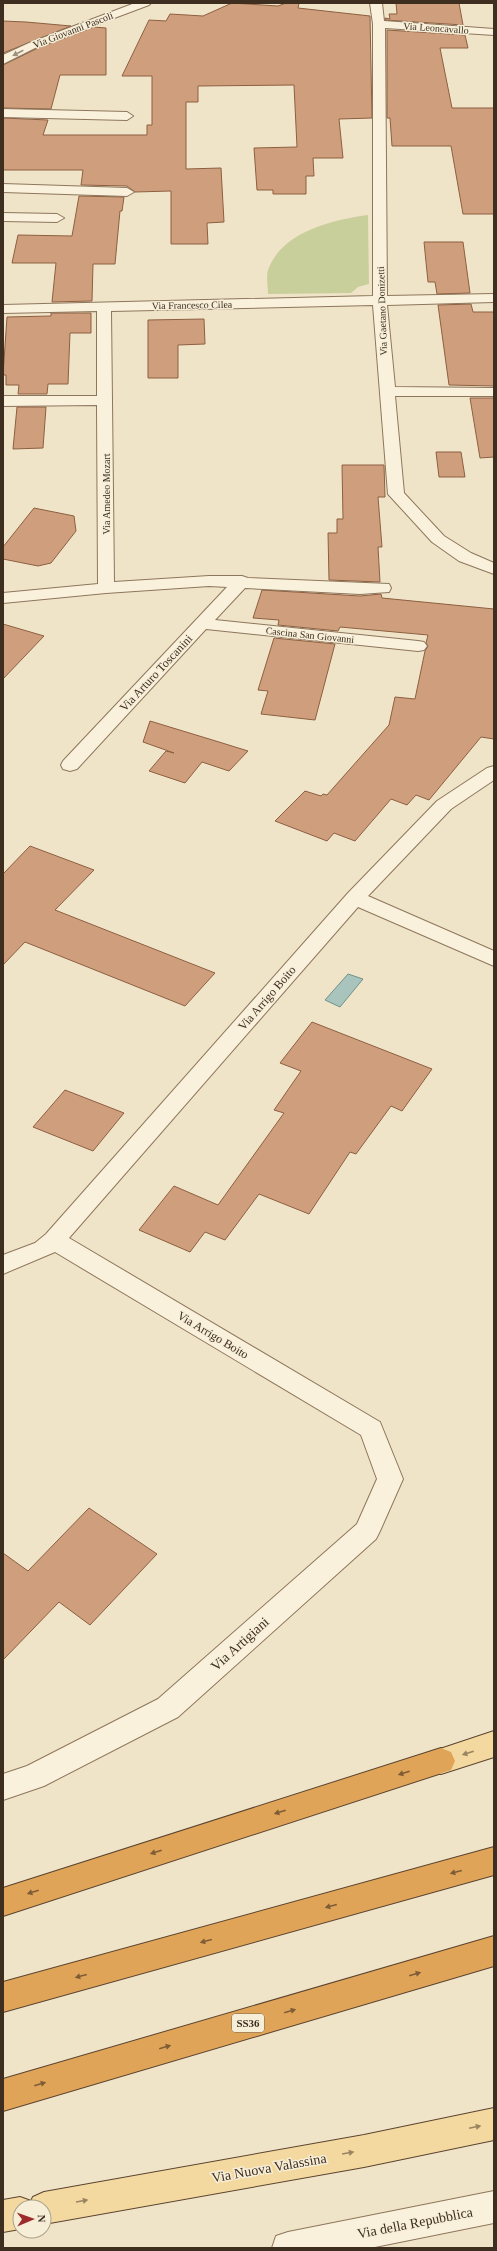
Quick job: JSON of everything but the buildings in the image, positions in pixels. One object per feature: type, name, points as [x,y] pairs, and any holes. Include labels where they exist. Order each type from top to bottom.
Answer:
[{"type":"highway","points":[[3,1902],[441,1761]]},
{"type":"highway","points":[[3,1997],[494,1861]]},
{"type":"highway","name":"SS36","points":[[3,2095],[494,1951]]},
{"type":"main road","points":[[441,1761],[494,1744]]},
{"type":"main road","name":"Via Nuova Valassina","points":[[52,2207],[364,2151],[494,2124]]},
{"type":"street","name":"Via Giovanni Pascoli","points":[[3,60],[33,45],[145,3]]},
{"type":"street","name":"Via Gaetano Donizetti","points":[[376,3],[379,24],[380,301],[386,391],[396,494],[438,539],[465,557],[494,569]]},
{"type":"street","name":"Via Leoncavallo","points":[[379,24],[494,32]]},
{"type":"street","points":[[3,114],[127,116]]},
{"type":"street","points":[[3,188],[127,192]]},
{"type":"street","points":[[3,217],[57,218]]},
{"type":"street","name":"Via Francesco Cilea","points":[[3,309],[494,298]]},
{"type":"street","name":"Via Amedeo Mozart","points":[[104,306],[106,588]]},
{"type":"street","points":[[386,391],[494,392]]},
{"type":"street","points":[[3,401],[105,400]]},
{"type":"street","points":[[3,598],[106,588],[209,581],[242,581],[360,589],[384,588]]},
{"type":"street","name":"Via Arturo Toscanini","points":[[70,765],[242,581]]},
{"type":"street","name":"Cascina San Giovanni","points":[[203,624],[418,646]]},
{"type":"street","name":"Via Arrigo Boito","points":[[3,1266],[43,1249],[54,1240],[355,898],[444,805],[494,772]]},
{"type":"street","points":[[355,898],[494,960]]},
{"type":"street","name":"Via Arrigo Boito","points":[[54,1240],[371,1429]]},
{"type":"street","name":"Via Artigiani","points":[[3,1787],[34,1777],[168,1708],[367,1531],[390,1479],[371,1429]]},
{"type":"street","name":"Via della Repubblica","points":[[288,2248],[494,2207]]},
{"type":"green space","points":[[368,215],[369,284],[358,287],[351,293],[268,294],[268,270],[275,257],[285,246],[297,237],[325,224]]},
{"type":"water","points":[[348,974],[363,979],[340,1007],[325,1000]]}]
